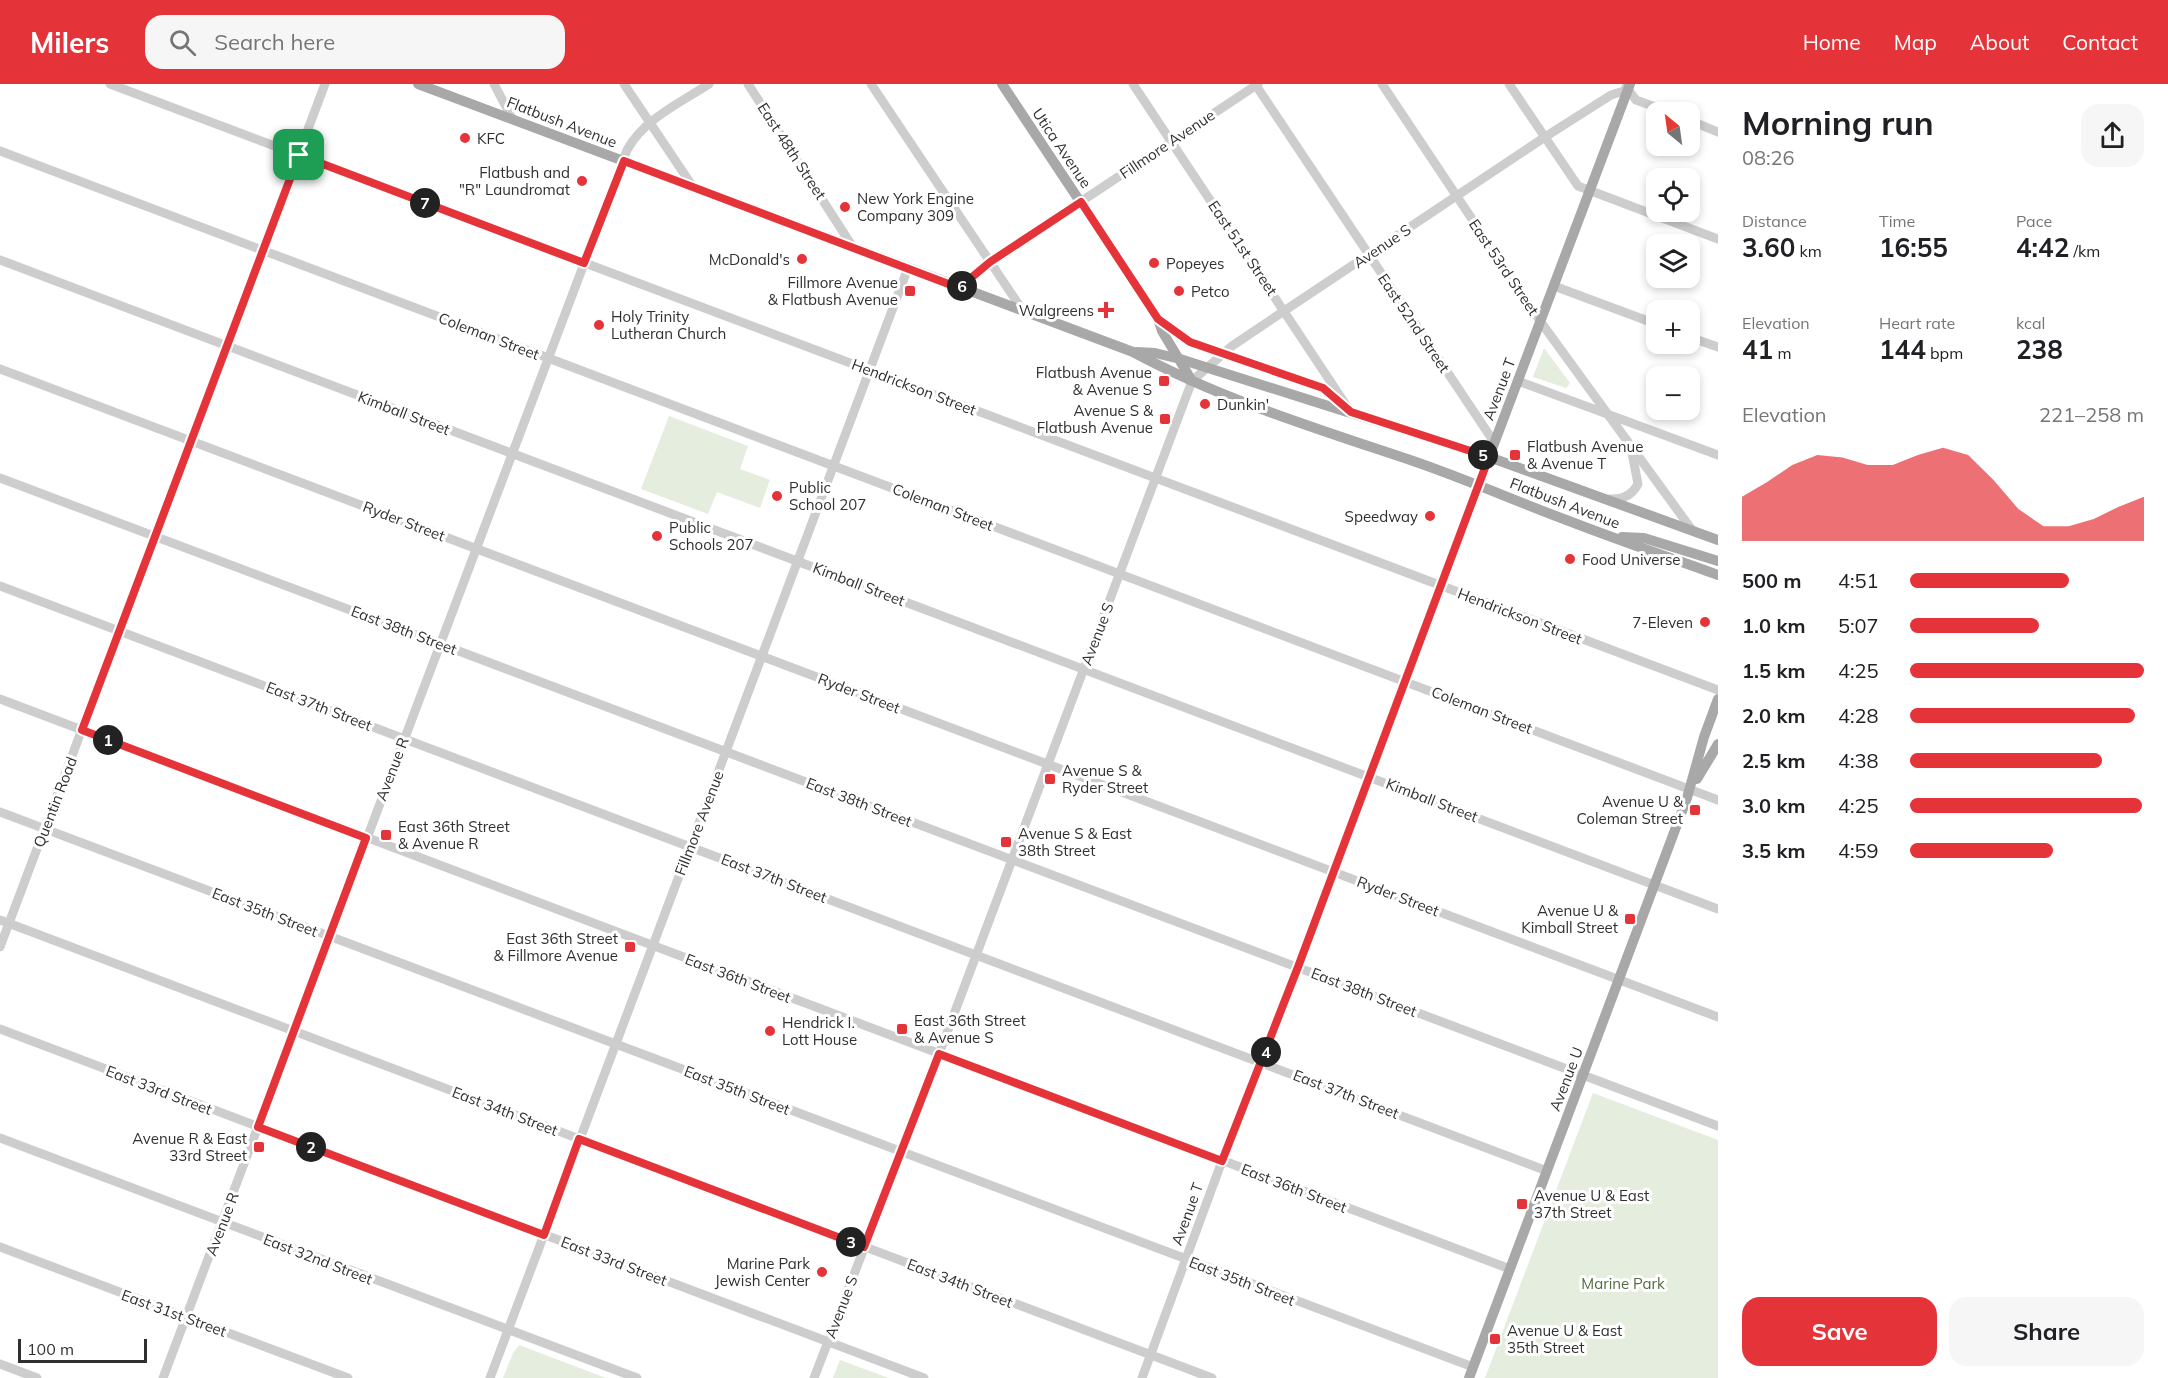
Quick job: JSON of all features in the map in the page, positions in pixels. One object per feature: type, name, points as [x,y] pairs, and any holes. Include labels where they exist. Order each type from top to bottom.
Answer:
[{"type":"main road","name":"Flatbush Avenue","points":[[418,84],[1133,352],[1165,370],[1192,381],[1718,575]]},
{"type":"main road","name":"Utica Avenue","points":[[1002,84],[1158,319],[1162,331],[1192,381]]},
{"type":"main road","name":"Avenue T","points":[[1489,457],[1627,86]]},
{"type":"main road","points":[[1158,319],[1190,342],[1323,388],[1351,412]]},
{"type":"main road","name":"Flatbush Avenue","points":[[1133,352],[1155,353],[1179,359],[1351,412],[1489,457],[1718,540]]},
{"type":"main road","points":[[1612,537],[1644,538],[1718,561]]},
{"type":"main road","name":"Avenue U","points":[[1471,1373],[1690,790],[1704,737],[1718,699]]},
{"type":"main road","name":"Avenue U","points":[[1690,790],[1718,744]]},
{"type":"street","name":"Hendrickson Street","points":[[110,84],[1718,690]]},
{"type":"street","name":"Quentin Road","points":[[0,947],[4,922],[45,829],[325,84]]},
{"type":"street","points":[[494,84],[513,120]]},
{"type":"street","points":[[624,84],[693,187]]},
{"type":"street","name":"Avenue R","points":[[164,1378],[366,838],[632,140],[650,123],[709,84]]},
{"type":"street","name":"East 48th Street","points":[[748,84],[854,249]]},
{"type":"street","points":[[871,84],[1023,311]]},
{"type":"street","name":"East 51st Street","points":[[1133,84],[1351,412]]},
{"type":"street","name":"Fillmore Avenue","points":[[959,288],[990,262],[1256,84]]},
{"type":"street","name":"East 52nd Street","points":[[1256,84],[1494,442]]},
{"type":"street","name":"East 53rd Street","points":[[1382,84],[1540,321],[1692,530]]},
{"type":"street","points":[[1509,84],[1578,186],[1718,239]]},
{"type":"street","points":[[1627,86],[1636,100],[1646,104]]},
{"type":"street","name":"Avenue S","points":[[814,1378],[902,1152],[1192,381],[1222,354],[1284,311],[1545,137],[1627,86]]},
{"type":"street","points":[[1700,125],[1718,132]]},
{"type":"street","name":"Coleman Street","points":[[0,152],[1718,800]]},
{"type":"street","name":"Kimball Street","points":[[0,260],[1718,909]]},
{"type":"street","name":"Fillmore Avenue","points":[[490,1378],[908,268]]},
{"type":"street","points":[[1554,286],[1646,320]]},
{"type":"street","points":[[1700,341],[1718,347]]},
{"type":"street","name":"Ryder Street","points":[[0,369],[1718,1017]]},
{"type":"street","points":[[1518,381],[1718,455]]},
{"type":"street","name":"East 53rd Street","points":[[1601,498],[1619,500],[1634,492],[1638,484],[1631,448]]},
{"type":"street","name":"Avenue T","points":[[1142,1378],[1489,457]]},
{"type":"street","name":"East 38th Street","points":[[0,478],[1718,1126]]},
{"type":"street","name":"East 37th Street","points":[[0,586],[1547,1171]]},
{"type":"street","name":"East 36th Street","points":[[0,699],[1510,1269]]},
{"type":"street","name":"East 35th Street","points":[[0,812],[1187,1260],[1471,1373]]},
{"type":"street","name":"East 34th Street","points":[[4,922],[1212,1378]]},
{"type":"street","name":"East 33rd Street","points":[[0,1029],[924,1378]]},
{"type":"street","name":"East 32nd Street","points":[[0,1138],[637,1378]]},
{"type":"street","name":"East 31st Street","points":[[0,1247],[348,1378]]},
{"type":"street","points":[[0,1364],[37,1378]]},
{"type":"green space","points":[[1544,348],[1570,383],[1566,388],[1533,377]]},
{"type":"green space","points":[[669,416],[748,446],[740,469],[770,480],[760,508],[717,492],[708,514],[641,489]]},
{"type":"green space","name":"Marine Park","points":[[1593,1093],[1718,1140],[1718,1378],[1485,1378]]},
{"type":"green space","points":[[519,1345],[606,1378],[503,1378],[513,1353]]},
{"type":"green space","points":[[840,1360],[889,1378],[833,1378]]},
{"type":"place","name":"KFC","points":[[465,138]]},
{"type":"place","name":"Flatbush and \"R\" Laundromat","points":[[582,181]]},
{"type":"place","name":"New York Engine Company 309","points":[[845,207]]},
{"type":"place","name":"McDonald's","points":[[802,259]]},
{"type":"place","name":"Popeyes","points":[[1154,263]]},
{"type":"place","name":"Fillmore Avenue & Flatbush Avenue","points":[[910,291]]},
{"type":"place","name":"Petco","points":[[1179,291]]},
{"type":"place","name":"Walgreens","points":[[1106,310]]},
{"type":"place","name":"Holy Trinity Lutheran Church","points":[[599,325]]},
{"type":"place","name":"Flatbush Avenue & Avenue S","points":[[1164,381]]},
{"type":"place","name":"Dunkin'","points":[[1205,404]]},
{"type":"place","name":"Avenue S & Flatbush Avenue","points":[[1165,419]]},
{"type":"place","name":"Flatbush Avenue & Avenue T","points":[[1515,455]]},
{"type":"place","name":"Public School 207","points":[[777,496]]},
{"type":"place","name":"Speedway","points":[[1430,516]]},
{"type":"place","name":"Public Schools 207","points":[[657,536]]},
{"type":"place","name":"Food Universe","points":[[1570,559]]},
{"type":"place","name":"7-Eleven","points":[[1705,622]]},
{"type":"place","name":"Avenue S & Ryder Street","points":[[1050,779]]},
{"type":"place","name":"Avenue U & Coleman Street","points":[[1695,810]]},
{"type":"place","name":"East 36th Street & Avenue R","points":[[386,835]]},
{"type":"place","name":"Avenue S & East 38th Street","points":[[1006,842]]},
{"type":"place","name":"Avenue U & Kimball Street","points":[[1630,919]]},
{"type":"place","name":"East 36th Street & Fillmore Avenue","points":[[630,947]]},
{"type":"place","name":"East 36th Street & Avenue S","points":[[902,1029]]},
{"type":"place","name":"Hendrick I. Lott House","points":[[770,1031]]},
{"type":"place","name":"Avenue R & East 33rd Street","points":[[259,1147]]},
{"type":"place","name":"Avenue U & East 37th Street","points":[[1522,1204]]},
{"type":"place","name":"Marine Park Jewish Center","points":[[822,1272]]},
{"type":"place","name":"Avenue U & East 35th Street","points":[[1495,1339]]},
{"type":"route","points":[[299,155],[584,263],[624,161],[959,288],[990,262],[1081,202],[1158,319],[1190,342],[1323,388],[1351,412],[1489,457],[1262,1062],[1222,1161],[939,1054],[864,1247],[579,1139],[544,1235],[258,1127],[366,838],[82,730],[299,155]]}]
